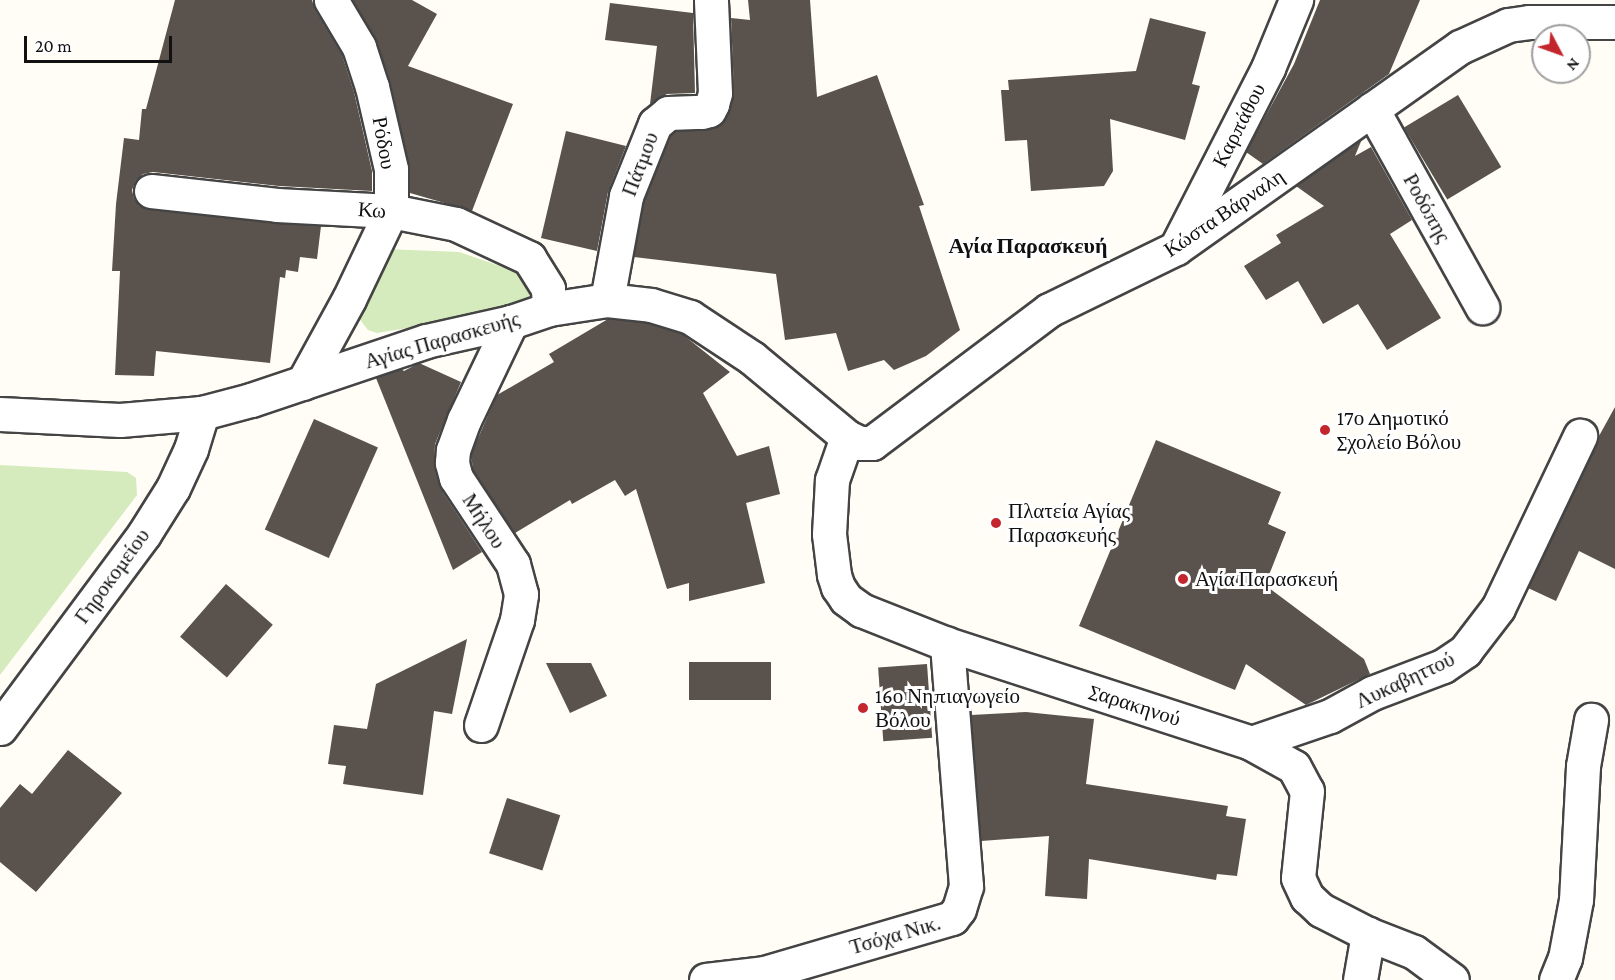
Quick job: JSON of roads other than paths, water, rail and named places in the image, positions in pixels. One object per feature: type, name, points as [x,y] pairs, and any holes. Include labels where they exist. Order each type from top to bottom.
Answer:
[{"type":"street","name":"Ρόδου","points":[[303,383],[349,299],[391,211],[391,169],[372,87],[358,47],[331,0]]},
{"type":"street","name":"Πάτμου","points":[[607,300],[626,196],[655,123],[668,113],[702,112],[709,110],[712,104],[715,93],[711,0]]},
{"type":"street","name":"Καρπάθου","points":[[1176,248],[1268,68],[1296,0]]},
{"type":"street","name":"Κώστα Βάρναλη","points":[[847,437],[866,444],[879,441],[1049,310],[1176,248],[1460,47],[1508,25],[1529,22],[1615,22]]},
{"type":"street","name":"Ροδόπης","points":[[1372,110],[1482,307]]},
{"type":"street","name":"Κω","points":[[151,191],[277,205],[391,211],[456,224],[529,258],[548,289],[549,309]]},
{"type":"street","name":"Αγίας Παρασκευής","points":[[0,414],[120,420],[202,413],[303,383],[426,341],[511,322],[549,309],[607,300],[651,305],[675,311],[706,326],[752,358],[847,437]]},
{"type":"street","name":"Μήλου","points":[[481,725],[517,620],[521,594],[513,564],[456,478],[452,463],[453,450],[464,420],[511,322]]},
{"type":"street","name":"Γηροκομείου","points":[[0,728],[144,534],[173,488],[202,413]]},
{"type":"street","name":"Λυκαβηττού","points":[[1251,743],[1330,716],[1372,693],[1443,666],[1466,651],[1498,608],[1580,436]]},
{"type":"street","name":"Σαρακηνού","points":[[847,437],[832,480],[829,534],[838,587],[846,599],[861,610],[947,644],[1251,743],[1294,767],[1305,784],[1307,803],[1298,878],[1306,897],[1321,910],[1368,934],[1414,952],[1452,980]]},
{"type":"street","name":"Τσόχα Νικ.","points":[[706,980],[764,973],[952,918],[959,909],[966,886],[947,644]]},
{"type":"street","points":[[1556,980],[1566,958],[1576,900],[1583,766],[1591,720]]},
{"type":"street","points":[[1360,980],[1368,934]]},
{"type":"place","name":"17ο Δημοτικό Σχολείο Βόλου","points":[[1325,430]]},
{"type":"place","name":"Πλατεία Αγίας Παρασκευής","points":[[996,523]]},
{"type":"place","name":"Αγία Παρασκευή","points":[[1183,579]]},
{"type":"place","name":"16ο Νηπιαγωγείο Βόλου","points":[[863,708]]},
{"type":"district","name":"Αγία Παρασκευή","points":[[1028,246]]}]
